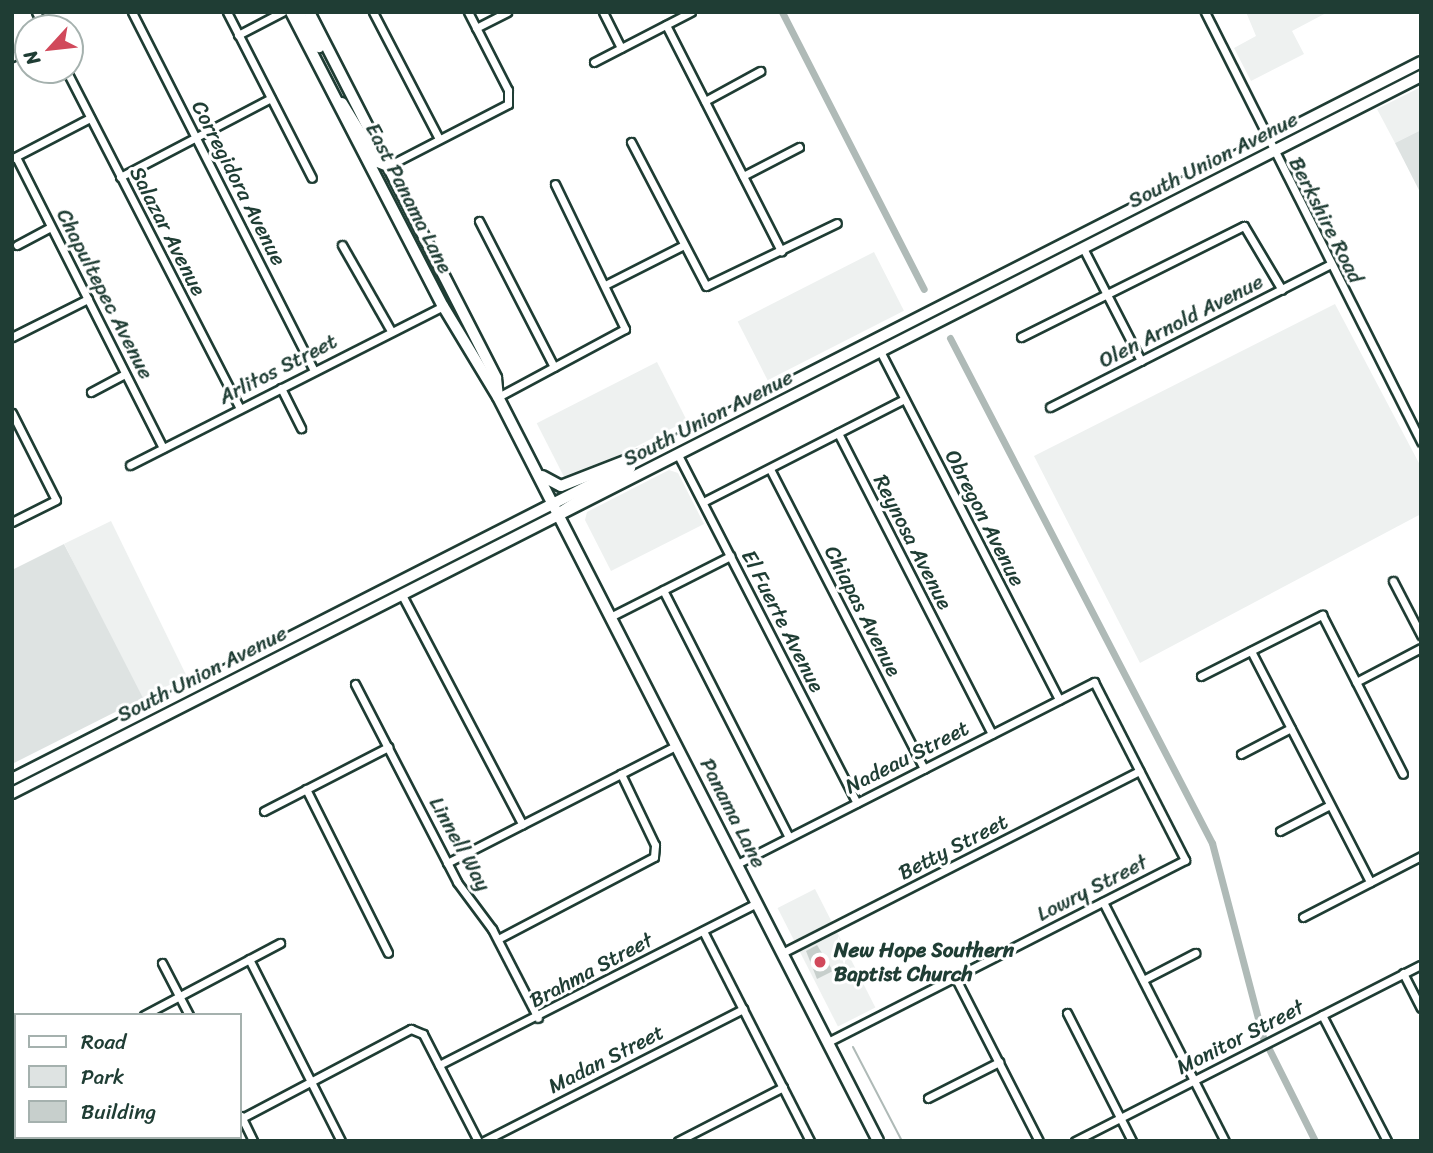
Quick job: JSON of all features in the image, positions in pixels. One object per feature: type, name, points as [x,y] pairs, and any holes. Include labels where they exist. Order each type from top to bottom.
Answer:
[{"type":"main road","name":"East Panama Lane","points":[[291,12],[443,306],[498,397],[552,504]]},
{"type":"main road","points":[[298,12],[344,81]]},
{"type":"main road","name":"East Panama Lane","points":[[309,12],[494,374],[498,397]]},
{"type":"main road","name":"South Union Avenue","points":[[12,779],[1421,62]]},
{"type":"main road","name":"South Union Avenue","points":[[12,793],[493,551],[1421,76]]},
{"type":"main road","points":[[336,98],[353,115],[377,162],[388,166]]},
{"type":"main road","points":[[443,306],[453,312],[494,374]]},
{"type":"main road","points":[[633,479],[684,444],[686,436]]},
{"type":"main road","points":[[535,469],[561,486],[620,458],[656,451]]},
{"type":"main road","points":[[559,516],[634,462]]},
{"type":"main road","points":[[493,551],[551,512],[552,504]]},
{"type":"main road","name":"Panama Lane","points":[[552,504],[878,1141]]},
{"type":"main road","points":[[191,702],[246,660]]},
{"type":"main road","points":[[126,735],[170,698]]},
{"type":"street","name":"Corregidora Avenue","points":[[132,12],[314,370]]},
{"type":"street","points":[[227,12],[312,178]]},
{"type":"street","points":[[239,35],[282,12]]},
{"type":"street","points":[[373,12],[439,139]]},
{"type":"street","points":[[388,166],[510,98],[468,12]]},
{"type":"street","points":[[476,29],[508,12]]},
{"type":"street","points":[[603,12],[621,48]]},
{"type":"street","points":[[594,62],[691,12]]},
{"type":"street","name":"Berkshire Road","points":[[1205,12],[1271,152],[1418,429],[1421,442]]},
{"type":"street","points":[[666,25],[781,251]]},
{"type":"street","points":[[705,101],[760,71]]},
{"type":"street","name":"Salazar Avenue","points":[[73,84],[240,408]]},
{"type":"street","points":[[120,177],[271,98]]},
{"type":"street","points":[[14,158],[90,118]]},
{"type":"street","points":[[631,142],[706,286],[837,223]]},
{"type":"street","points":[[743,176],[799,147]]},
{"type":"street","name":"Chapultepec Avenue","points":[[14,158],[163,448]]},
{"type":"street","points":[[498,397],[625,329],[607,284],[555,184]]},
{"type":"street","points":[[479,221],[554,368]]},
{"type":"street","points":[[1021,337],[1244,226],[1282,290]]},
{"type":"street","points":[[17,245],[51,227]]},
{"type":"street","points":[[342,245],[391,331]]},
{"type":"street","points":[[607,284],[684,245]]},
{"type":"street","points":[[1083,248],[1141,361]]},
{"type":"street","name":"Olen Arnold Avenue","points":[[1050,407],[1329,265]]},
{"type":"street","points":[[12,337],[88,299]]},
{"type":"street","name":"Arlitos Street","points":[[130,465],[443,306]]},
{"type":"street","name":"Obregon Avenue","points":[[880,351],[1059,700]]},
{"type":"street","points":[[90,392],[125,374]]},
{"type":"street","points":[[281,387],[301,428]]},
{"type":"street","points":[[703,502],[904,399]]},
{"type":"street","points":[[12,413],[15,427],[57,500],[12,522]]},
{"type":"street","name":"Reynosa Avenue","points":[[838,433],[992,734]]},
{"type":"street","name":"El Fuerte Avenue","points":[[678,454],[857,803]]},
{"type":"street","name":"Chiapas Avenue","points":[[770,469],[924,769]]},
{"type":"street","points":[[610,617],[730,556]]},
{"type":"street","points":[[1393,581],[1421,635]]},
{"type":"street","points":[[663,590],[789,837]]},
{"type":"street","points":[[402,595],[522,824]]},
{"type":"street","points":[[1201,676],[1322,615],[1403,774]]},
{"type":"street","points":[[1356,681],[1421,648]]},
{"type":"street","points":[[1251,651],[1370,882]]},
{"type":"street","name":"Nadeau Street","points":[[737,864],[1094,682],[1139,771]]},
{"type":"street","name":"Linnell Way","points":[[355,684],[447,863],[498,939],[538,1018]]},
{"type":"street","points":[[1241,754],[1291,728]]},
{"type":"street","points":[[447,863],[676,746]]},
{"type":"street","points":[[264,811],[388,747]]},
{"type":"street","name":"Lowry Street","points":[[828,1042],[1185,860],[1139,771]]},
{"type":"street","name":"Betty Street","points":[[782,953],[1139,771]]},
{"type":"street","points":[[498,939],[654,857],[655,845],[621,774]]},
{"type":"street","points":[[306,789],[388,953]]},
{"type":"street","points":[[1280,831],[1330,805]]},
{"type":"street","points":[[1303,917],[1421,856]]},
{"type":"street","points":[[1103,902],[1226,1141]]},
{"type":"street","name":"Brahma Street","points":[[439,1065],[538,1018],[757,904]]},
{"type":"street","points":[[703,931],[810,1141]]},
{"type":"street","points":[[148,1013],[279,943]]},
{"type":"street","points":[[1143,980],[1195,953]]},
{"type":"street","points":[[248,959],[341,1141]]},
{"type":"street","points":[[162,963],[188,1013]]},
{"type":"street","name":"Monitor Street","points":[[1075,1141],[1421,965]]},
{"type":"street","points":[[1403,973],[1421,1007]]},
{"type":"street","points":[[956,977],[1039,1141]]},
{"type":"street","name":"Madan Street","points":[[484,1141],[743,1009]]},
{"type":"street","points":[[1067,1013],[1132,1141]]},
{"type":"street","points":[[1322,1015],[1387,1141]]},
{"type":"street","points":[[242,1116],[411,1029],[423,1034],[478,1141]]},
{"type":"street","points":[[928,1098],[999,1062]]},
{"type":"street","points":[[678,1141],[783,1087]]},
{"type":"street","points":[[242,1118],[253,1141]]},
{"type":"shaded area","points":[[1246,12],[1328,12],[1292,31],[1304,54],[1251,81],[1234,48],[1256,36]]},
{"type":"shaded area","points":[[1421,87],[1421,130],[1395,143],[1377,109]]},
{"type":"shaded area","points":[[874,252],[904,311],[768,380],[738,321]]},
{"type":"shaded area","points":[[1335,304],[1421,467],[1421,514],[1140,663],[1034,456]]},
{"type":"shaded area","points":[[657,362],[687,421],[567,482],[537,423]]},
{"type":"shaded area","points":[[669,470],[678,473],[704,524],[611,571],[585,520],[587,512]]},
{"type":"shaded area","points":[[111,521],[187,676],[140,699],[64,544]]},
{"type":"shaded area","points":[[815,889],[875,1008],[838,1027],[778,908]]},
{"type":"green space","points":[[1421,130],[1421,194],[1395,143]]},
{"type":"green space","points":[[64,544],[143,698],[12,764],[12,570]]},
{"type":"building","name":"New Hope Southern Baptist Church","points":[[817,945],[833,971],[817,979],[806,951]]},
{"type":"waterway","points":[[782,12],[924,289]]},
{"type":"waterway","points":[[950,338],[1212,843],[1263,1038]]},
{"type":"waterway","points":[[853,1047],[902,1141]]},
{"type":"waterway","points":[[1269,1049],[1315,1141]]},
{"type":"place","name":"New Hope Southern Baptist Church","points":[[820,962]]}]
